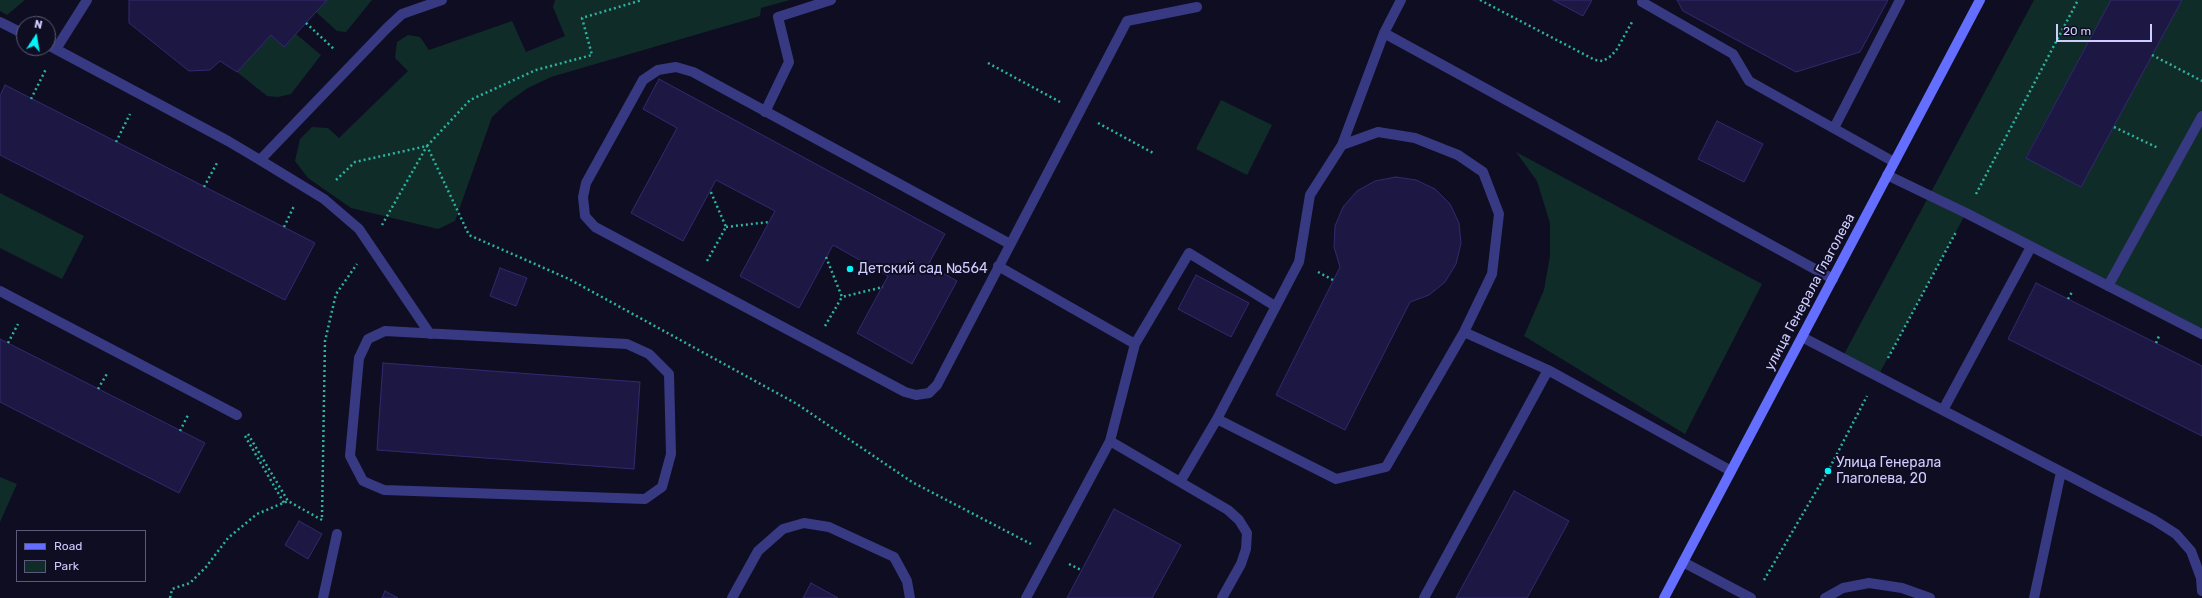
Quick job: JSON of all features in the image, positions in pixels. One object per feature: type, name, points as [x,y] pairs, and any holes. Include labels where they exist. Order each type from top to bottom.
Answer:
[{"type":"street","name":"улица Генерала Глаголева","points":[[1664,598],[1980,0]]},
{"type":"lane","points":[[56,41],[86,0]]},
{"type":"lane","points":[[260,160],[402,14],[442,0]]},
{"type":"lane","points":[[764,112],[789,62],[778,16],[831,0]]},
{"type":"lane","points":[[1180,482],[1217,419],[1299,262],[1310,195],[1342,145],[1384,33],[1401,0]]},
{"type":"lane","points":[[1834,128],[1900,0]]},
{"type":"lane","points":[[1642,1],[1732,54],[1749,81],[1894,162]]},
{"type":"lane","points":[[1010,244],[764,112],[693,72],[676,67],[658,70],[643,80],[586,183],[583,197],[585,216],[595,227],[905,392],[916,395],[929,394],[937,385],[1127,21],[1197,7]]},
{"type":"lane","points":[[0,22],[16,30]]},
{"type":"lane","points":[[1384,33],[1833,279]]},
{"type":"lane","points":[[56,49],[228,141],[324,199],[359,229],[430,334]]},
{"type":"lane","points":[[2108,286],[2202,116]]},
{"type":"lane","points":[[1217,419],[1336,479],[1386,466],[1464,332],[1492,274],[1499,214],[1483,172],[1458,155],[1415,138],[1378,132],[1342,145]]},
{"type":"lane","points":[[1887,175],[1966,213],[2202,334]]},
{"type":"lane","points":[[1943,410],[2031,247]]},
{"type":"lane","points":[[1026,598],[1110,441],[1135,344],[1189,253],[1275,306]]},
{"type":"lane","points":[[998,266],[1135,344]]},
{"type":"lane","points":[[0,291],[234,414]]},
{"type":"lane","points":[[385,331],[430,334],[627,344],[649,354],[669,374],[671,454],[662,487],[645,499],[384,490],[363,481],[350,456],[359,358],[368,339],[385,331]]},
{"type":"lane","points":[[1464,332],[1548,370],[1731,471]]},
{"type":"lane","points":[[1802,337],[2061,472],[2176,534],[2191,551],[2201,578],[2202,591]]},
{"type":"lane","points":[[1424,598],[1548,370]]},
{"type":"lane","points":[[1110,441],[1228,510],[1239,520],[1247,533],[1246,549],[1241,564],[1222,598]]},
{"type":"lane","points":[[2034,598],[2061,472]]},
{"type":"lane","points":[[732,598],[758,551],[784,529],[804,523],[829,527],[894,557],[907,582],[910,598]]},
{"type":"lane","points":[[323,598],[337,534]]},
{"type":"lane","points":[[1683,562],[1751,598]]},
{"type":"lane","points":[[1825,598],[1843,588],[1869,583],[1902,588],[1930,598]]},
{"type":"path","points":[[322,520],[325,340],[336,294],[370,246],[427,146],[470,100],[536,70],[592,55],[582,18],[642,0]]},
{"type":"path","points":[[1480,0],[1586,57],[1603,61],[1618,50],[1642,1]]},
{"type":"path","points":[[1762,584],[1828,471],[2078,0]]},
{"type":"path","points":[[306,23],[351,65]]},
{"type":"path","points":[[2152,55],[2202,81]]},
{"type":"path","points":[[31,99],[48,56]]},
{"type":"path","points":[[116,142],[140,94]]},
{"type":"path","points":[[204,187],[228,141]]},
{"type":"path","points":[[324,199],[339,176],[355,162],[427,146]]},
{"type":"path","points":[[427,146],[468,235],[569,279],[797,404],[912,482],[1050,554]]},
{"type":"path","points":[[710,190],[726,227]]},
{"type":"path","points":[[726,227],[769,222]]},
{"type":"path","points":[[696,281],[726,227]]},
{"type":"path","points":[[826,257],[842,297]]},
{"type":"path","points":[[816,344],[842,297],[882,287]]},
{"type":"path","points":[[234,414],[286,502]]},
{"type":"path","points":[[234,414],[286,502],[322,520],[337,534]]},
{"type":"path","points":[[170,598],[172,589],[190,583],[234,534],[257,514],[286,502]]},
{"type":"green space","points":[[0,0],[25,0],[7,15],[0,11]]},
{"type":"green space","points":[[327,0],[372,0],[346,32],[337,31],[316,12]]},
{"type":"green space","points":[[555,0],[790,0],[761,8],[760,16],[551,77],[528,88],[508,102],[492,117],[455,221],[438,229],[351,208],[308,178],[295,161],[300,139],[312,127],[328,128],[339,138],[408,71],[395,58],[397,42],[408,35],[420,37],[429,50],[512,21],[526,52],[565,36],[553,7]]},
{"type":"green space","points":[[2034,0],[2111,0],[2026,157],[2081,187],[2182,0],[2202,0],[2202,334],[1966,213],[1878,376],[1842,358]]},
{"type":"green space","points":[[296,34],[321,55],[291,94],[278,97],[267,96],[237,72],[271,35],[284,47]]},
{"type":"green space","points":[[1221,100],[1272,125],[1247,175],[1196,149]]},
{"type":"green space","points":[[1516,152],[1762,284],[1685,434],[1524,336],[1544,290],[1550,256],[1550,223],[1537,181]]},
{"type":"green space","points":[[0,193],[84,236],[62,279],[0,248]]},
{"type":"green space","points":[[0,477],[17,484],[0,522]]},
{"type":"building","points":[[129,0],[327,0],[284,47],[271,35],[237,72],[220,61],[210,70],[189,71],[129,23]]},
{"type":"building","points":[[1553,0],[1592,0],[1583,16]]},
{"type":"building","points":[[1677,0],[1888,0],[1860,52],[1796,72],[1683,11]]},
{"type":"building","points":[[2111,0],[2182,0],[2081,187],[2026,158]]},
{"type":"building","points":[[659,79],[945,234],[928,265],[957,281],[912,364],[857,333],[888,276],[833,245],[799,308],[740,276],[775,211],[716,180],[683,241],[631,213],[677,128],[643,109]]},
{"type":"building","points":[[5,85],[315,243],[285,300],[0,155],[0,96]]},
{"type":"building","points":[[1717,121],[1763,144],[1744,182],[1698,159]]},
{"type":"building","points":[[1396,177],[1416,180],[1435,189],[1450,204],[1459,223],[1461,243],[1456,264],[1445,282],[1429,295],[1410,302],[1345,430],[1276,395],[1340,267],[1334,247],[1335,226],[1343,207],[1357,191],[1375,181]]},
{"type":"building","points":[[500,268],[527,278],[516,306],[490,296]]},
{"type":"building","points":[[1196,275],[1249,303],[1231,337],[1178,309]]},
{"type":"building","points":[[2036,283],[2202,366],[2202,436],[2008,339]]},
{"type":"building","points":[[0,339],[205,443],[179,493],[0,402]]},
{"type":"building","points":[[383,363],[640,382],[634,469],[377,450]]},
{"type":"building","points":[[1514,491],[1569,521],[1527,598],[1456,598]]},
{"type":"building","points":[[1114,509],[1181,545],[1152,598],[1067,598]]},
{"type":"building","points":[[299,521],[322,534],[308,559],[285,545]]},
{"type":"building","points":[[811,583],[838,598],[803,598]]},
{"type":"building","points":[[385,591],[398,598],[382,598]]},
{"type":"place","name":"Детский сад №564","points":[[850,269]]},
{"type":"place","name":"Улица Генерала Глаголева, 20","points":[[1828,471]]}]
